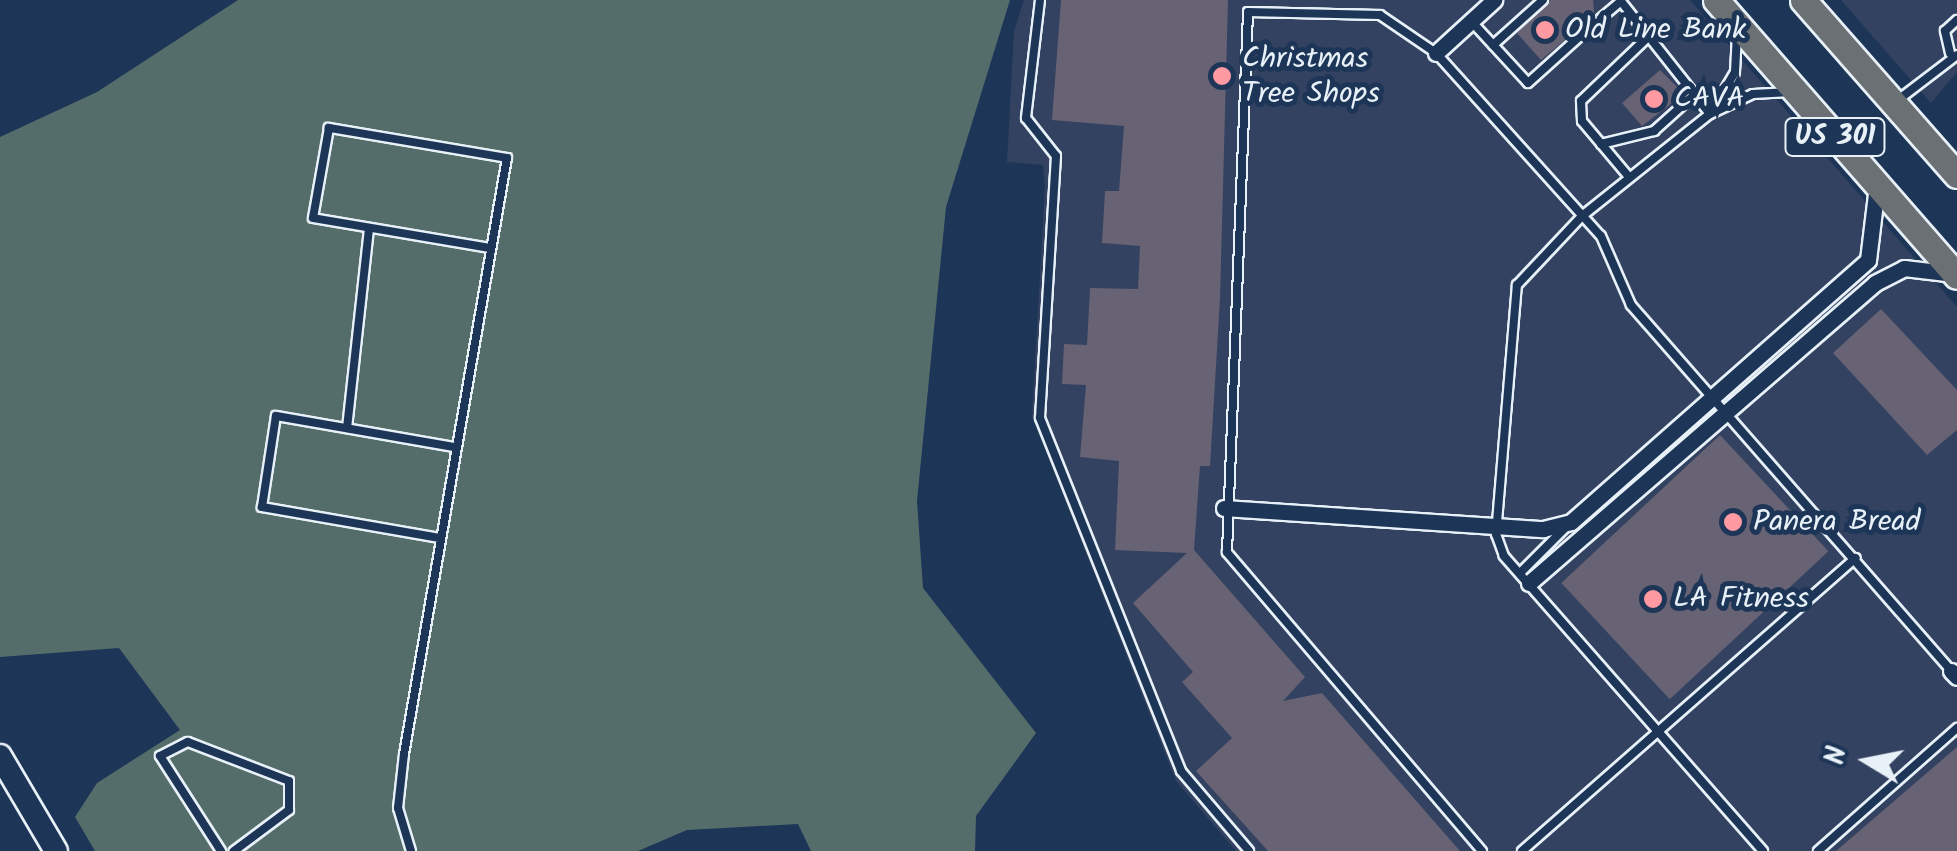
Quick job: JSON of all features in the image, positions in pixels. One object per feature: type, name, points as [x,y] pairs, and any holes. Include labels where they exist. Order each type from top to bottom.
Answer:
[{"type":"highway","name":"US 301","points":[[1716,0],[1956,275]]},
{"type":"highway","points":[[1785,0],[1881,102],[1898,108]]},
{"type":"highway","name":"US 301","points":[[1803,0],[1957,175]]},
{"type":"main road","points":[[0,756],[56,851]]},
{"type":"street","points":[[1436,53],[1491,1]]},
{"type":"street","points":[[1224,508],[1497,524],[1571,522],[1873,254],[1876,185]]},
{"type":"street","points":[[1524,578],[1630,497],[1884,277],[1904,268],[1956,275]]},
{"type":"lane","points":[[1040,0],[1026,118],[1056,156],[1040,418],[1181,771],[1249,851]]},
{"type":"lane","points":[[1248,0],[1224,508],[1234,568],[1482,851]]},
{"type":"lane","points":[[1493,45],[1543,0]]},
{"type":"lane","points":[[1601,18],[1620,0],[1710,114]]},
{"type":"lane","points":[[1248,12],[1380,15],[1436,53],[1614,255],[1631,305],[1730,413],[1954,674]]},
{"type":"lane","points":[[1898,108],[1953,54],[1945,31],[1957,20]]},
{"type":"lane","points":[[1471,21],[1528,83],[1588,29]]},
{"type":"lane","points":[[1710,114],[1736,72],[1738,25]]},
{"type":"lane","points":[[1630,177],[1582,121],[1581,100],[1648,37]]},
{"type":"lane","points":[[1763,851],[1499,548],[1497,524],[1514,293],[1582,216],[1710,114],[1753,94],[1798,94]]},
{"type":"lane","points":[[1602,144],[1654,131],[1694,95]]},
{"type":"lane","points":[[412,851],[398,808],[454,447],[507,158],[329,128],[313,218],[490,248]]},
{"type":"lane","points":[[347,428],[370,228]]},
{"type":"lane","points":[[440,538],[262,508],[276,416],[454,447]]},
{"type":"lane","points":[[1616,482],[1630,497]]},
{"type":"lane","points":[[1524,578],[1571,522]]},
{"type":"lane","points":[[1522,851],[1662,734],[1855,558]]},
{"type":"lane","points":[[1818,851],[1957,728]]},
{"type":"lane","points":[[221,851],[160,756],[188,742],[288,781],[289,810],[234,851]]},
{"type":"shaded area","points":[[1024,0],[1690,0],[1957,307],[1957,851],[1236,851],[1176,781],[1032,416],[1043,165],[1007,162],[1014,31]]},
{"type":"shaded area","points":[[1841,0],[1957,0],[1957,72],[1931,103]]},
{"type":"green space","points":[[238,0],[1010,0],[946,207],[917,501],[923,588],[1036,733],[976,816],[975,851],[811,851],[798,824],[687,830],[638,851],[95,851],[75,817],[97,783],[180,730],[119,648],[0,657],[0,137],[97,92]]},
{"type":"building","points":[[1061,0],[1228,0],[1220,299],[1210,466],[1200,466],[1194,550],[1305,677],[1283,701],[1322,693],[1460,851],[1268,851],[1196,771],[1232,738],[1182,682],[1193,672],[1133,603],[1187,553],[1115,550],[1119,461],[1080,457],[1086,385],[1062,384],[1064,344],[1087,345],[1090,288],[1138,289],[1140,246],[1102,243],[1105,191],[1119,191],[1124,126],[1052,120]]},
{"type":"building","name":"Old Line Bank","points":[[1550,0],[1593,0],[1595,22],[1609,26],[1596,38],[1586,22],[1541,60],[1517,33]]},
{"type":"building","name":"CAVA","points":[[1660,70],[1684,94],[1642,126],[1622,103]]},
{"type":"building","points":[[1881,309],[1957,390],[1957,430],[1927,455],[1833,353]]},
{"type":"building","points":[[1720,435],[1828,551],[1670,699],[1561,583]]},
{"type":"building","points":[[1957,747],[1957,851],[1836,851]]},
{"type":"place","name":"Old Line Bank","points":[[1545,30]]},
{"type":"place","name":"Christmas Tree Shops","points":[[1222,76]]},
{"type":"place","name":"CAVA","points":[[1654,99]]},
{"type":"place","name":"Panera Bread","points":[[1733,522]]},
{"type":"place","name":"LA Fitness","points":[[1653,599]]}]
